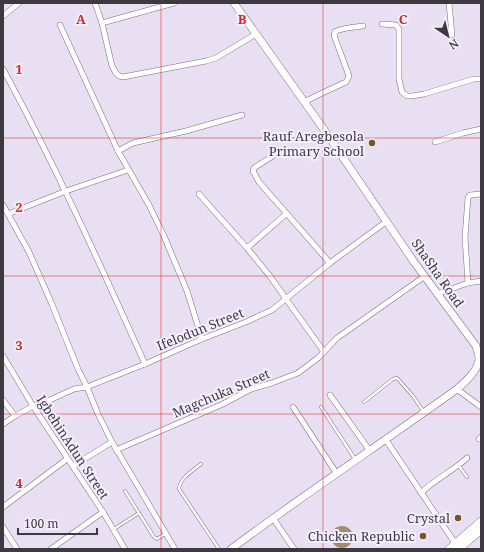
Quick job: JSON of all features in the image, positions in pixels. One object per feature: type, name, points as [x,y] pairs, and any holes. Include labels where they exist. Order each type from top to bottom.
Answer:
[{"type":"street","points":[[3,16],[19,3]]},
{"type":"street","points":[[95,3],[102,24],[112,66],[116,73],[123,77],[216,58],[256,34]]},
{"type":"street","points":[[102,24],[174,3]]},
{"type":"street","name":"ShaSha Road","points":[[231,549],[457,389],[469,378],[480,358],[476,346],[437,294],[234,3]]},
{"type":"street","points":[[448,3],[452,35]]},
{"type":"street","points":[[382,24],[396,25],[399,29],[399,79],[402,92],[407,96],[424,94],[481,78]]},
{"type":"street","points":[[60,25],[118,151],[164,236],[186,290],[202,339]]},
{"type":"street","points":[[304,102],[346,82],[349,76],[334,34],[340,29],[363,26]]},
{"type":"street","points":[[3,69],[66,191],[145,364]]},
{"type":"street","points":[[118,151],[133,143],[186,132],[242,114]]},
{"type":"street","points":[[435,142],[464,133],[481,130]]},
{"type":"street","points":[[276,154],[254,168],[253,172],[259,182],[286,214],[330,263]]},
{"type":"street","points":[[8,214],[66,191],[128,170]]},
{"type":"street","points":[[199,194],[269,275],[324,352]]},
{"type":"street","points":[[468,283],[465,237],[468,198],[470,195],[481,194]]},
{"type":"street","points":[[3,205],[29,252],[78,369],[116,450],[176,549]]},
{"type":"street","points":[[247,248],[286,214]]},
{"type":"street","name":"Ifelodun Street","points":[[3,424],[33,406],[41,404],[74,389],[87,387],[145,364],[265,314],[287,299],[330,263],[387,221]]},
{"type":"street","name":"Magchuka Street","points":[[116,450],[223,404],[251,389],[298,373],[318,358],[337,338],[425,276]]},
{"type":"street","points":[[437,294],[468,283],[481,281]]},
{"type":"street","name":"IgbehinAdun Street","points":[[3,356],[33,406],[103,512],[125,549]]},
{"type":"street","points":[[457,389],[481,407]]},
{"type":"street","points":[[330,395],[370,451]]},
{"type":"street","points":[[3,400],[15,416]]},
{"type":"street","points":[[293,407],[337,474]]},
{"type":"street","points":[[386,440],[457,546]]},
{"type":"street","points":[[72,466],[112,442]]},
{"type":"street","points":[[421,492],[467,458]]},
{"type":"street","points":[[3,507],[67,459]]},
{"type":"street","points":[[51,549],[103,512]]},
{"type":"street","points":[[273,518],[294,549]]},
{"type":"street","points":[[457,546],[481,521]]},
{"type":"street","points":[[3,527],[17,549]]},
{"type":"street","points":[[449,549],[457,546],[481,530]]},
{"type":"lane","points":[[364,402],[397,378],[413,396],[424,412]]},
{"type":"lane","points":[[321,407],[356,461]]},
{"type":"lane","points":[[201,464],[182,480],[179,489],[219,549]]},
{"type":"lane","points":[[459,465],[467,477]]},
{"type":"lane","points":[[125,491],[154,537],[157,539],[166,534]]},
{"type":"lane","points":[[113,530],[139,513]]},
{"type":"shaded area","points":[[342,526],[350,529],[353,537],[350,545],[342,548],[334,545],[331,537],[334,529]]},
{"type":"place","name":"Rauf Aregbesola Primary School","points":[[372,143]]},
{"type":"place","name":"Crystal","points":[[458,518]]},
{"type":"place","name":"Chicken Republic","points":[[423,536]]}]
